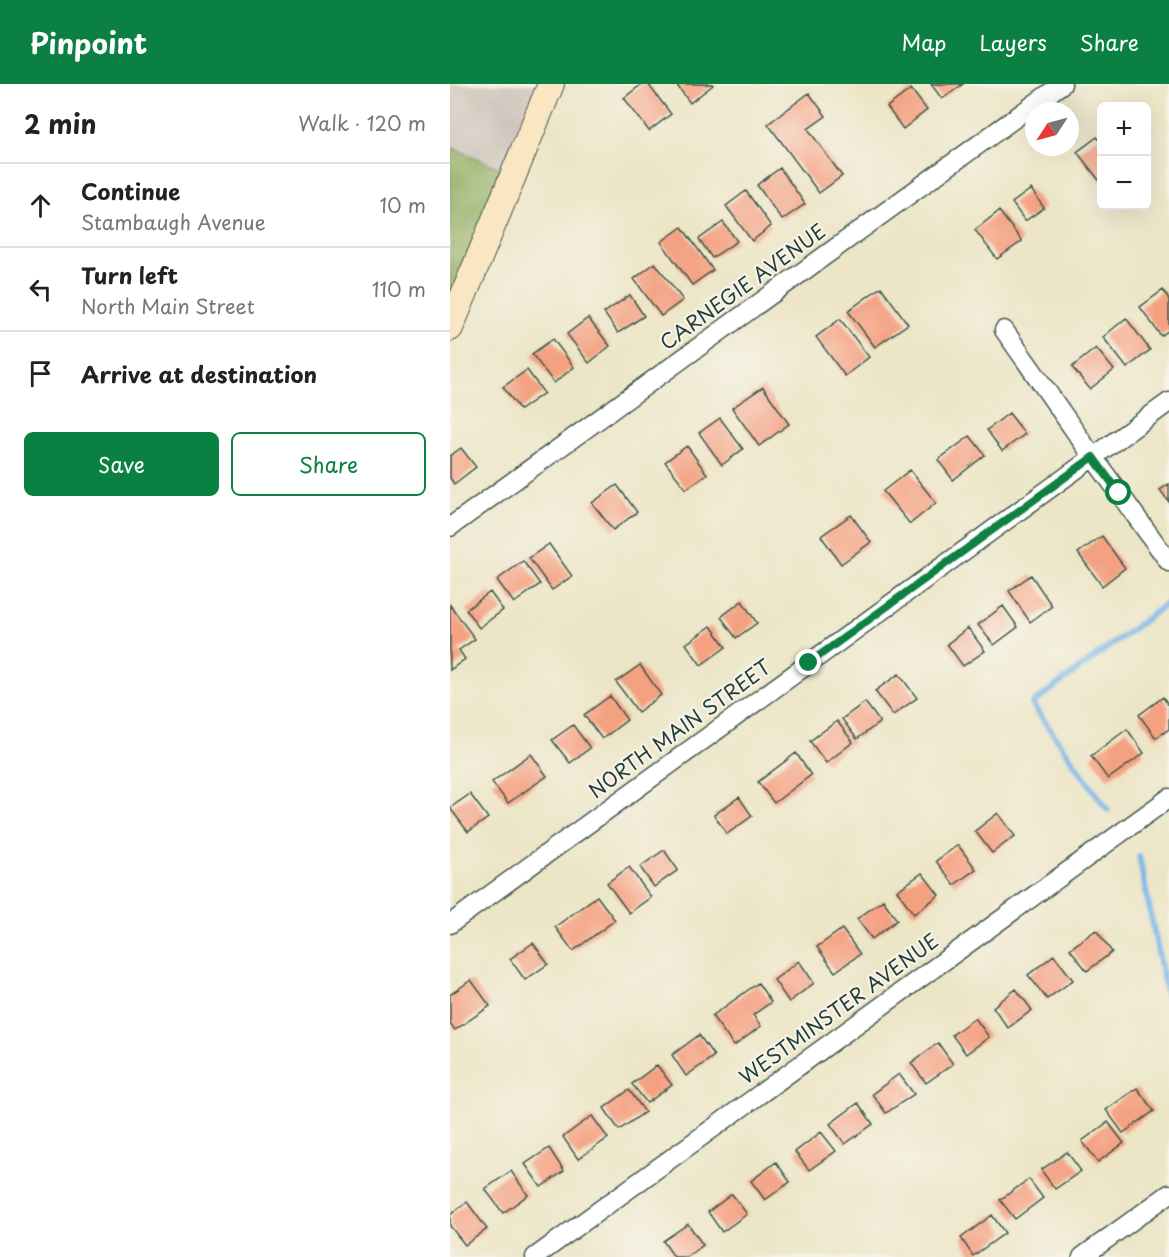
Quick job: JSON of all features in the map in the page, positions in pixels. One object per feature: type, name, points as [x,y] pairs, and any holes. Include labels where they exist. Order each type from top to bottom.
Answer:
[{"type":"street","points":[[450,328],[551,84]]},
{"type":"street","name":"CARNEGIE AVENUE","points":[[450,527],[1062,84]]},
{"type":"street","points":[[1004,330],[1169,562]]},
{"type":"street","name":"NORTH MAIN STREET","points":[[450,924],[1169,402]]},
{"type":"street","name":"WESTMINSTER AVENUE","points":[[535,1257],[1169,798]]},
{"type":"street","points":[[1082,1257],[1169,1194]]},
{"type":"shaded area","points":[[450,84],[551,84],[514,174],[450,147]]},
{"type":"green space","points":[[450,147],[514,174],[450,328]]},
{"type":"building","points":[[642,84],[648,84],[671,114],[649,131],[624,98]]},
{"type":"building","points":[[676,84],[712,84],[713,85],[690,103]]},
{"type":"building","points":[[931,84],[963,84],[942,99]]},
{"type":"building","points":[[911,89],[927,110],[903,129],[887,107]]},
{"type":"building","points":[[809,93],[826,116],[808,129],[842,176],[819,193],[768,124]]},
{"type":"building","points":[[1097,137],[1097,178],[1079,155],[1079,150]]},
{"type":"building","points":[[780,168],[805,204],[782,220],[757,185]]},
{"type":"building","points":[[1031,189],[1044,208],[1025,221],[1012,203]]},
{"type":"building","points":[[746,191],[771,226],[752,241],[726,206]]},
{"type":"building","points":[[999,211],[1022,241],[997,259],[975,230]]},
{"type":"building","points":[[723,222],[737,241],[712,258],[699,239]]},
{"type":"building","points":[[682,227],[713,270],[692,285],[661,242]]},
{"type":"building","points":[[655,263],[683,300],[661,316],[634,279]]},
{"type":"building","points":[[881,287],[908,324],[875,347],[848,311]]},
{"type":"building","points":[[1163,290],[1169,299],[1169,330],[1161,336],[1140,307]]},
{"type":"building","points":[[630,295],[644,316],[618,333],[604,313]]},
{"type":"building","points":[[588,318],[610,346],[589,363],[567,334]]},
{"type":"building","points":[[1126,318],[1150,350],[1127,368],[1103,337]]},
{"type":"building","points":[[840,319],[869,357],[845,376],[816,337]]},
{"type":"building","points":[[553,339],[574,367],[554,383],[532,354]]},
{"type":"building","points":[[1096,348],[1114,370],[1090,389],[1072,367]]},
{"type":"building","points":[[527,370],[544,393],[520,410],[503,387]]},
{"type":"building","points":[[763,387],[789,424],[759,446],[732,408]]},
{"type":"building","points":[[1009,413],[1025,434],[1002,451],[987,430]]},
{"type":"building","points":[[720,418],[743,449],[722,465],[699,433]]},
{"type":"building","points":[[970,436],[985,455],[953,480],[938,460]]},
{"type":"building","points":[[687,446],[707,474],[686,489],[665,462]]},
{"type":"building","points":[[461,448],[476,467],[454,484],[450,478],[450,456]]},
{"type":"building","points":[[910,470],[936,503],[910,524],[883,491]]},
{"type":"building","points":[[1169,484],[1169,502],[1160,490]]},
{"type":"building","points":[[617,485],[637,512],[613,530],[592,503]]},
{"type":"building","points":[[851,515],[871,542],[841,564],[821,536]]},
{"type":"building","points":[[1102,536],[1125,568],[1102,586],[1078,553]]},
{"type":"building","points":[[549,544],[572,576],[552,590],[529,558]]},
{"type":"building","points":[[523,561],[540,584],[514,603],[497,580]]},
{"type":"building","points":[[1031,575],[1052,606],[1030,622],[1009,591]]},
{"type":"building","points":[[490,592],[503,610],[479,628],[466,610]]},
{"type":"building","points":[[742,601],[757,623],[736,638],[721,617]]},
{"type":"building","points":[[450,605],[475,639],[459,650],[465,659],[450,670]]},
{"type":"building","points":[[1003,606],[1018,627],[994,645],[978,625]]},
{"type":"building","points":[[711,626],[726,647],[701,665],[686,644]]},
{"type":"building","points":[[968,628],[985,651],[963,666],[947,644]]},
{"type":"building","points":[[640,665],[661,695],[638,712],[616,682]]},
{"type":"building","points":[[899,674],[917,698],[893,715],[875,691]]},
{"type":"building","points":[[610,696],[627,720],[602,739],[584,715]]},
{"type":"building","points":[[1163,697],[1169,706],[1169,729],[1156,738],[1139,715]]},
{"type":"building","points":[[865,702],[880,722],[857,739],[842,719]]},
{"type":"building","points":[[837,721],[853,742],[826,763],[810,741]]},
{"type":"building","points":[[573,725],[590,748],[570,763],[552,740]]},
{"type":"building","points":[[1127,729],[1144,753],[1108,779],[1091,756]]},
{"type":"building","points":[[796,753],[811,775],[774,803],[758,782]]},
{"type":"building","points":[[531,754],[547,776],[508,803],[492,782]]},
{"type":"building","points":[[470,794],[488,818],[468,832],[450,808]]},
{"type":"building","points":[[739,797],[752,816],[727,834],[714,815]]},
{"type":"building","points":[[998,813],[1015,836],[992,853],[975,831]]},
{"type":"building","points":[[958,845],[976,869],[954,885],[936,861]]},
{"type":"building","points":[[664,850],[678,870],[654,887],[640,867]]},
{"type":"building","points":[[629,867],[651,897],[629,913],[607,883]]},
{"type":"building","points":[[922,873],[939,895],[914,914],[897,891]]},
{"type":"building","points":[[597,896],[615,920],[573,951],[555,927]]},
{"type":"building","points":[[883,900],[897,920],[872,939],[857,919]]},
{"type":"building","points":[[842,929],[860,954],[835,972],[817,947]]},
{"type":"building","points":[[1096,930],[1112,952],[1087,971],[1070,949]]},
{"type":"building","points":[[533,943],[548,964],[525,980],[510,959]]},
{"type":"building","points":[[1054,955],[1073,980],[1047,999],[1028,975]]},
{"type":"building","points":[[799,961],[814,983],[789,1002],[774,980]]},
{"type":"building","points":[[471,980],[490,1006],[455,1030],[450,1023],[450,995]]},
{"type":"building","points":[[758,983],[771,1002],[753,1015],[761,1026],[734,1046],[712,1016]]},
{"type":"building","points":[[1016,989],[1032,1010],[1008,1028],[993,1007]]},
{"type":"building","points":[[975,1018],[989,1037],[966,1054],[952,1035]]},
{"type":"building","points":[[699,1035],[714,1056],[686,1076],[672,1055]]},
{"type":"building","points":[[938,1043],[953,1064],[926,1083],[911,1063]]},
{"type":"building","points":[[657,1065],[672,1085],[647,1103],[632,1084]]},
{"type":"building","points":[[899,1074],[914,1094],[886,1113],[872,1094]]},
{"type":"building","points":[[1137,1088],[1154,1111],[1123,1133],[1106,1110]]},
{"type":"building","points":[[629,1090],[645,1112],[619,1130],[604,1108]]},
{"type":"building","points":[[858,1103],[873,1124],[845,1144],[830,1124]]},
{"type":"building","points":[[592,1116],[608,1138],[578,1159],[563,1137]]},
{"type":"building","points":[[1108,1122],[1124,1143],[1098,1162],[1082,1141]]},
{"type":"building","points":[[821,1132],[836,1151],[809,1170],[795,1152]]},
{"type":"building","points":[[549,1148],[564,1171],[541,1187],[525,1164]]},
{"type":"building","points":[[1067,1152],[1081,1171],[1055,1189],[1041,1170]]},
{"type":"building","points":[[776,1162],[790,1182],[765,1200],[751,1181]]},
{"type":"building","points":[[511,1171],[528,1195],[503,1213],[485,1189]]},
{"type":"building","points":[[1029,1179],[1043,1198],[1015,1219],[1000,1200]]},
{"type":"building","points":[[732,1194],[747,1214],[722,1232],[708,1212]]},
{"type":"building","points":[[467,1202],[487,1229],[465,1245],[450,1226],[450,1215]]},
{"type":"building","points":[[992,1215],[1005,1233],[973,1256],[961,1238]]},
{"type":"building","points":[[688,1224],[703,1245],[687,1257],[674,1257],[663,1241]]},
{"type":"waterway","points":[[1108,810],[1032,704],[1166,604]]},
{"type":"waterway","points":[[1139,856],[1167,997]]},
{"type":"route","points":[[809,663],[1093,457],[1119,493]]}]
